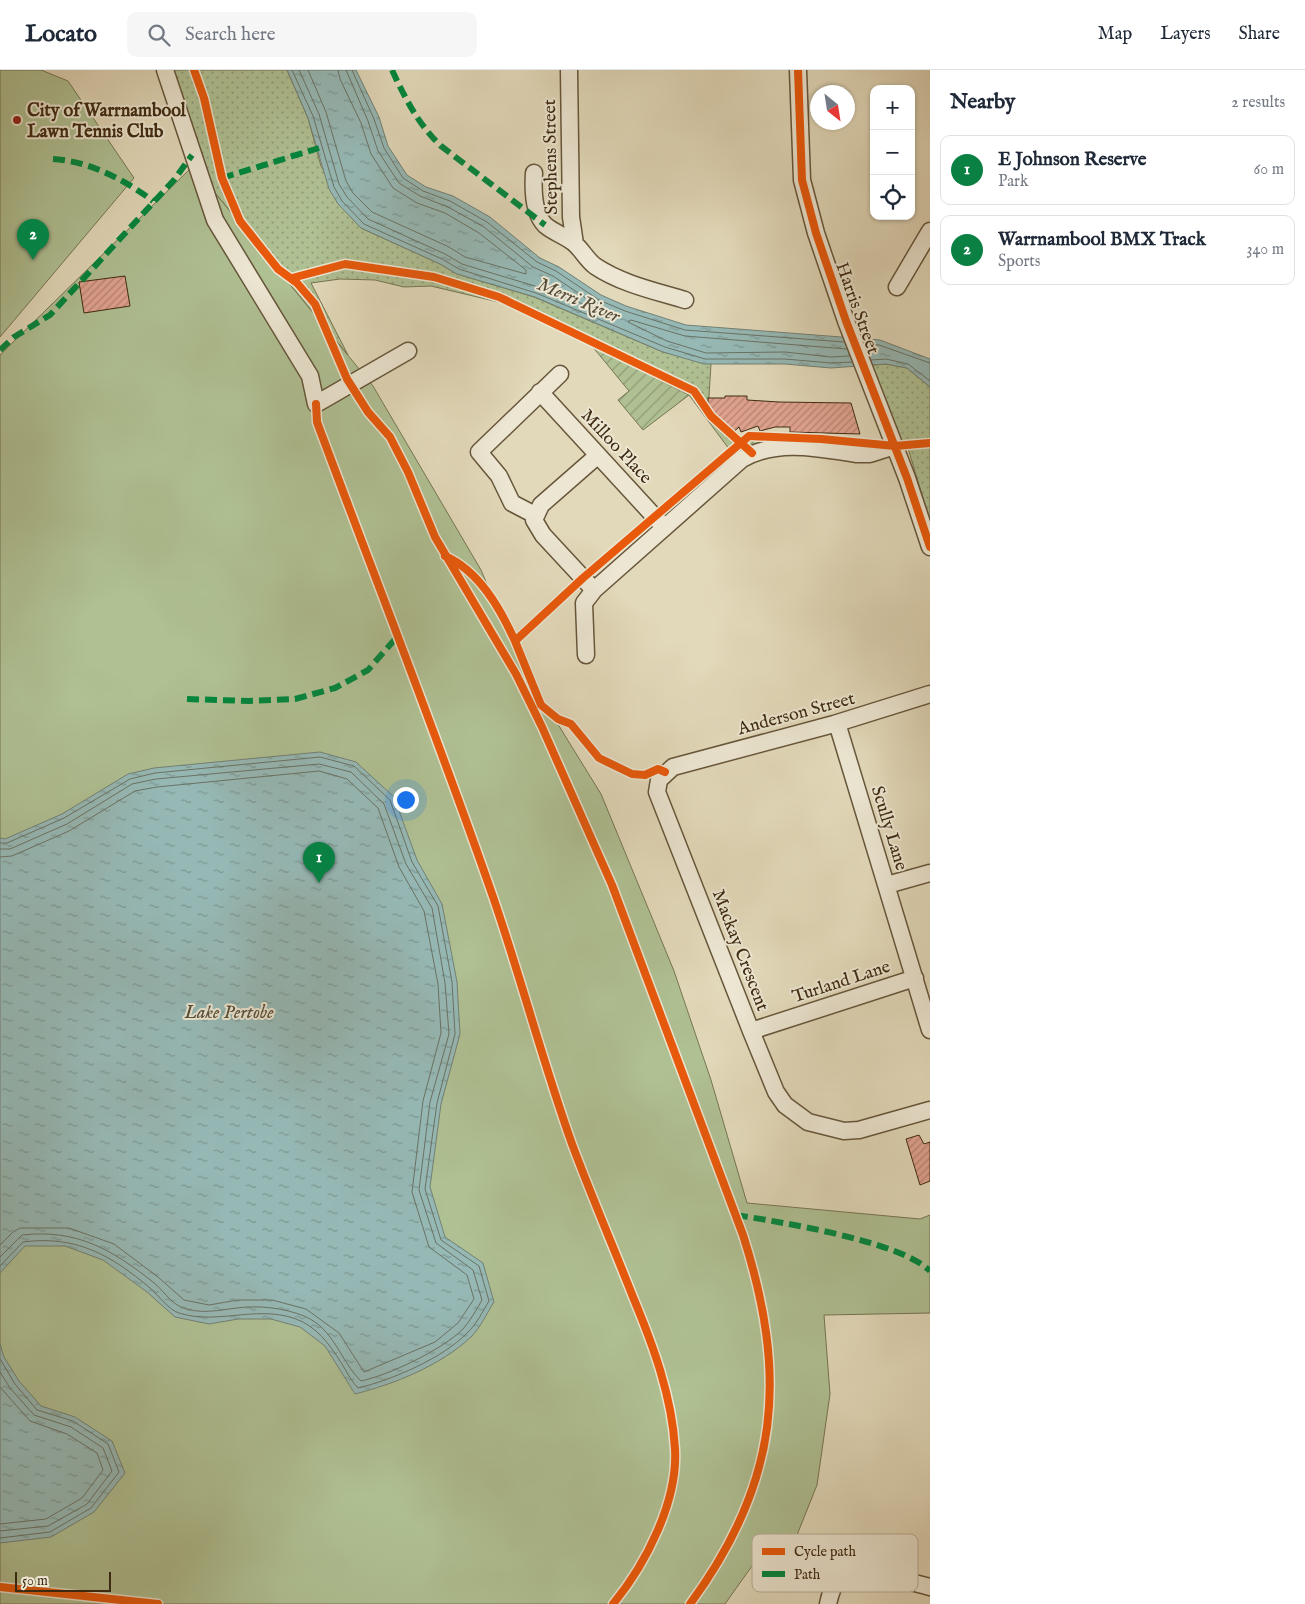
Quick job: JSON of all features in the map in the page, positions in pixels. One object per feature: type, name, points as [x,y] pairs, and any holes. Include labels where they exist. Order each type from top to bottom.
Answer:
[{"type":"street","points":[[165,70],[215,220],[310,376],[316,404],[408,350]]},
{"type":"street","name":"Stephens Street","points":[[569,70],[571,217],[575,244]]},
{"type":"street","name":"Harris Street","points":[[798,70],[802,180],[816,233],[846,321],[895,446],[930,547]]},
{"type":"street","points":[[534,173],[537,205],[540,218],[545,225],[575,244],[591,262],[626,282],[685,300]]},
{"type":"street","points":[[897,287],[930,231]]},
{"type":"street","points":[[535,514],[512,503],[500,476],[479,452],[560,374]]},
{"type":"street","name":"Milloo Place","points":[[540,392],[664,527]]},
{"type":"street","points":[[586,655],[584,602],[594,590],[742,458],[761,449],[777,446],[870,454],[895,446]]},
{"type":"street","points":[[594,590],[539,530],[535,514],[541,505],[597,456]]},
{"type":"street","name":"Anderson Street","points":[[672,767],[838,723],[930,694]]},
{"type":"street","name":"Scully Lane","points":[[838,723],[930,1030]]},
{"type":"street","name":"Mackay Crescent","points":[[672,767],[659,780],[657,792],[751,1031],[776,1092],[785,1105],[808,1122],[844,1132],[859,1130],[930,1110]]},
{"type":"street","points":[[887,885],[930,873]]},
{"type":"street","name":"Turland Lane","points":[[751,1031],[915,978]]},
{"type":"street","points":[[828,1604],[832,1592]]},
{"type":"green space","points":[[0,70],[41,70],[68,81],[134,178],[0,337]]},
{"type":"green space","points":[[165,70],[287,70],[308,118],[321,166],[350,216],[361,228],[440,264],[457,274],[534,297],[663,352],[711,364],[708,412],[738,437],[745,438],[759,435],[895,446],[863,366],[886,364],[907,368],[930,387],[930,521],[907,445],[870,454],[752,453],[740,443],[732,453],[689,395],[507,304],[431,286],[404,287],[375,280],[340,279],[311,283],[348,355],[193,166]]},
{"type":"green space","points":[[193,166],[373,386],[481,570],[522,666],[601,794],[674,971],[711,1080],[747,1203],[920,1219],[930,1215],[930,1313],[824,1315],[830,1394],[817,1485],[797,1534],[752,1534],[752,1566],[725,1604],[0,1604],[0,355]]},
{"type":"green space","points":[[592,346],[689,395],[643,430],[618,400],[629,391]]},
{"type":"water","name":"Merri River","points":[[287,70],[356,70],[379,117],[388,146],[407,175],[426,187],[453,196],[490,217],[540,258],[559,267],[601,295],[626,306],[686,325],[880,340],[930,359],[930,387],[907,368],[886,364],[831,368],[785,364],[704,364],[663,352],[535,297],[457,274],[440,264],[361,228],[338,204],[329,189],[308,118]]},
{"type":"water","name":"Lake Pertobe","points":[[320,752],[356,762],[394,797],[417,860],[442,904],[457,982],[460,1034],[441,1104],[430,1187],[445,1237],[483,1263],[494,1302],[471,1337],[445,1357],[416,1373],[355,1394],[325,1346],[300,1327],[271,1319],[238,1319],[209,1324],[175,1317],[147,1292],[103,1260],[65,1246],[25,1246],[0,1273],[0,838],[5,839],[62,814],[128,774],[154,768]]},
{"type":"water","points":[[0,1344],[4,1357],[19,1381],[41,1406],[75,1417],[112,1441],[125,1473],[94,1512],[51,1537],[0,1543]]},
{"type":"building","points":[[125,276],[130,306],[84,313],[79,282]]},
{"type":"building","points":[[725,396],[747,396],[747,400],[779,402],[851,403],[860,434],[790,432],[790,427],[775,427],[760,431],[758,426],[741,432],[739,427],[731,434],[713,412],[708,412],[708,398],[725,398]]},
{"type":"building","points":[[919,1135],[924,1144],[930,1142],[930,1181],[920,1185],[906,1139]]},
{"type":"marked path","points":[[392,70],[407,101],[433,138],[545,225]]},
{"type":"marked path","points":[[222,178],[319,148]]},
{"type":"marked path","points":[[0,350],[14,337],[50,315],[174,180],[192,155]]},
{"type":"marked path","points":[[53,159],[80,163],[106,173],[131,186],[153,201]]},
{"type":"marked path","points":[[187,699],[249,701],[295,699],[335,688],[368,670],[397,637]]},
{"type":"marked path","points":[[736,1215],[781,1222],[867,1242],[915,1260],[930,1271]]},
{"type":"cycle path","points":[[194,70],[204,98],[222,178],[240,221],[278,269],[297,283],[315,304],[347,379],[368,412],[390,437],[408,472],[435,537],[516,674],[542,727],[612,885],[743,1235],[757,1286],[766,1335],[770,1382],[767,1427],[758,1471],[743,1515],[720,1559],[690,1604]]},
{"type":"cycle path","points":[[798,70],[802,180],[816,233],[846,321],[907,478],[930,547]]},
{"type":"cycle path","points":[[292,278],[345,264],[434,277],[499,297],[694,391],[711,416],[752,453]]},
{"type":"cycle path","points":[[316,404],[317,422],[427,714],[491,891],[572,1144],[648,1334],[666,1390],[675,1449],[675,1469],[671,1490],[648,1551],[613,1604]]},
{"type":"cycle path","points":[[445,556],[468,571],[478,581],[503,616],[515,641],[583,578],[749,436],[821,439],[895,446],[930,443]]},
{"type":"cycle path","points":[[515,641],[541,705],[558,719],[571,724],[599,758],[632,774],[645,775],[658,769],[665,772]]},
{"type":"cycle path","points":[[0,1587],[158,1604]]},
{"type":"place","name":"City of Warrnambool Lawn Tennis Club","points":[[17,120]]},
{"type":"place","name":"Warrnambool BMX Track","points":[[33,260]]},
{"type":"place","name":"E Johnson Reserve","points":[[319,883]]}]
